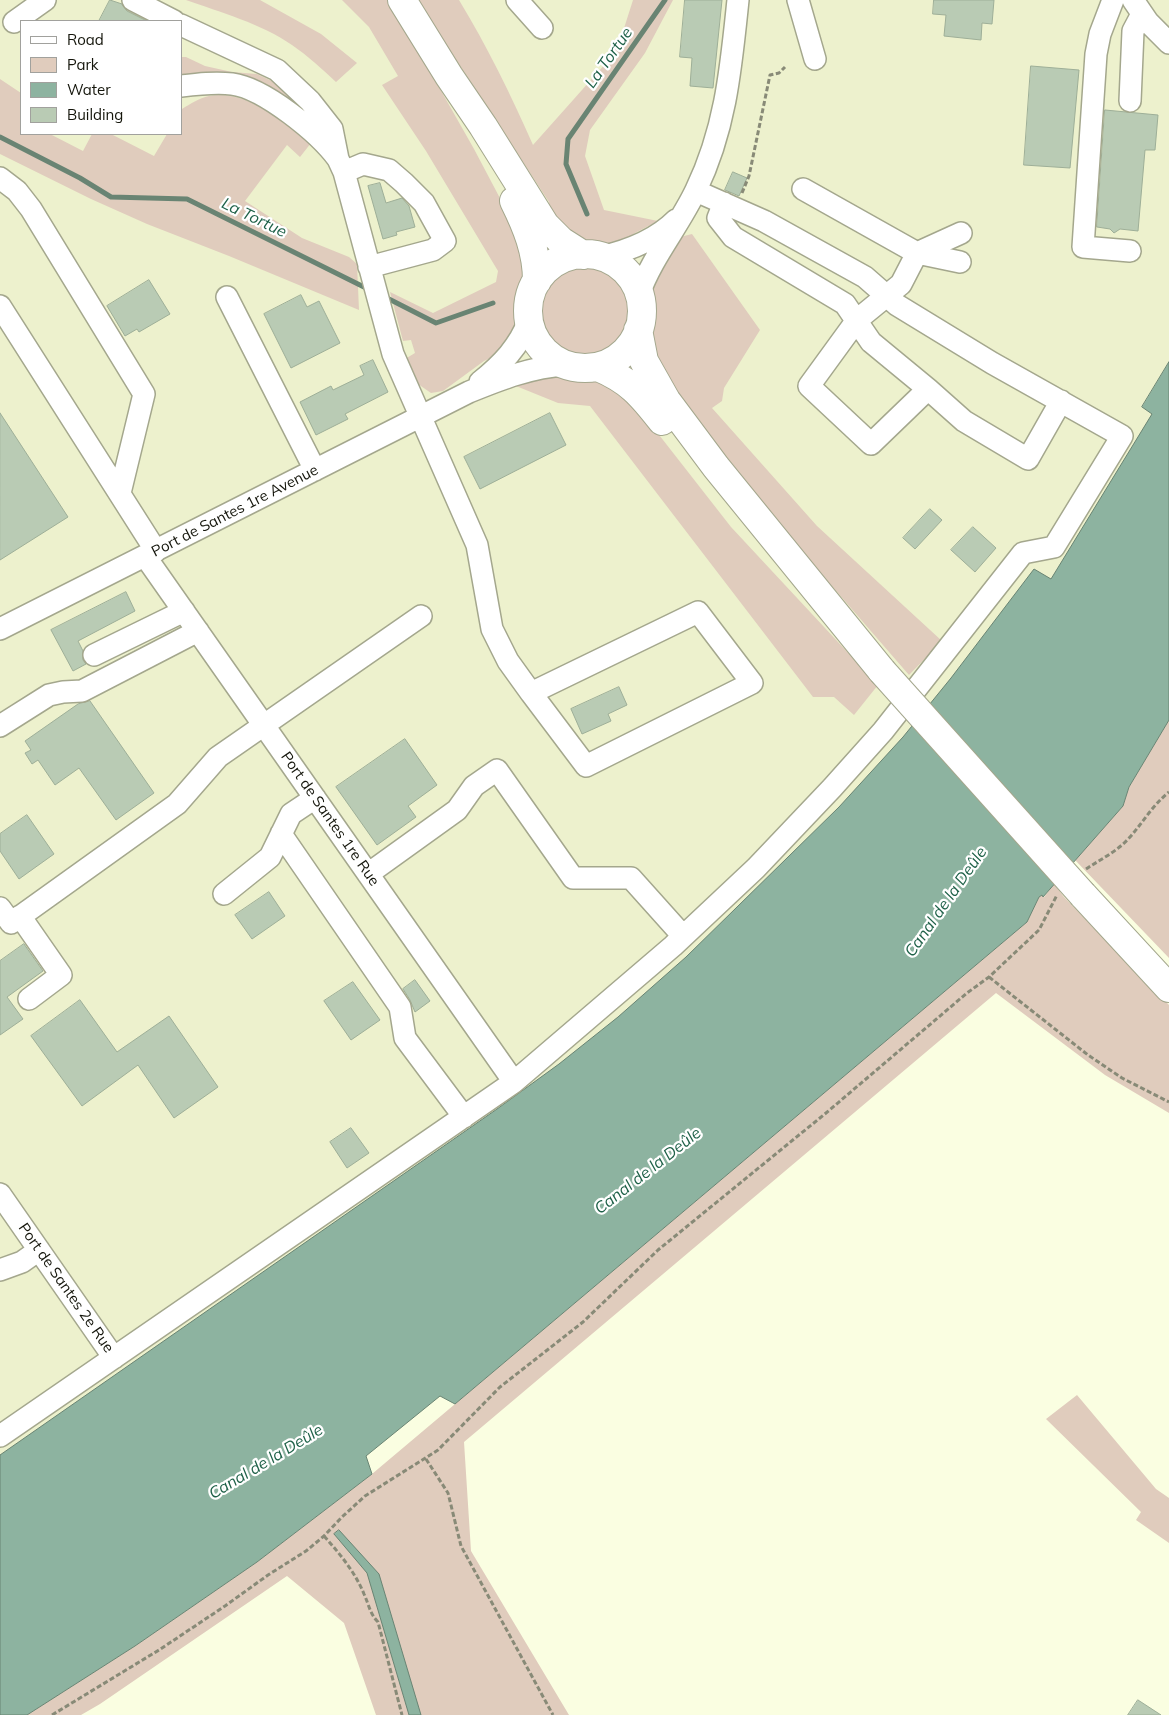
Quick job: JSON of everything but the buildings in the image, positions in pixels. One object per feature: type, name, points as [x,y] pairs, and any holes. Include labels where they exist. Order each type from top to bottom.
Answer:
[{"type":"main road","points":[[402,0],[545,225],[561,241],[592,256],[613,262],[633,281],[639,294],[641,316],[638,330],[626,351],[613,361],[598,367],[582,368],[566,365],[552,358],[541,348],[533,335],[529,320],[529,300],[537,281],[556,262],[569,257],[592,256]]},
{"type":"main road","points":[[449,76],[524,222],[536,256],[537,281]]},
{"type":"main road","points":[[638,330],[644,361],[666,400],[716,467],[882,671]]},
{"type":"main road","points":[[598,367],[617,375],[636,389],[769,556],[882,671],[1169,988]]},
{"type":"street","points":[[14,22],[45,0]]},
{"type":"street","points":[[133,0],[172,20]]},
{"type":"street","points":[[517,0],[542,28]]},
{"type":"street","points":[[639,294],[647,272],[692,199],[717,138],[729,82],[738,0]]},
{"type":"street","points":[[798,0],[815,59]]},
{"type":"street","points":[[1113,0],[1100,34],[1096,54],[1083,247],[1130,251]]},
{"type":"street","points":[[1137,7],[1169,43]]},
{"type":"street","points":[[1130,101],[1133,31],[1137,7]]},
{"type":"street","points":[[182,25],[276,70],[310,101],[332,129],[392,354],[477,545],[492,629],[508,661],[531,693],[586,766],[752,683],[698,612],[531,693]]},
{"type":"street","points":[[182,86],[213,83],[232,84],[248,89],[264,97],[295,118],[328,146],[341,165]]},
{"type":"street","points":[[341,165],[363,164],[389,170],[424,203],[445,241],[434,250],[370,273]]},
{"type":"street","points":[[0,178],[17,191],[31,208],[144,394],[120,494]]},
{"type":"street","points":[[803,189],[917,253],[960,262]]},
{"type":"street","points":[[0,1436],[514,1082],[683,936],[756,868],[870,746],[1024,553],[1054,547],[1122,436],[992,363],[897,305],[865,277],[764,221],[730,206],[692,199]]},
{"type":"street","points":[[592,256],[628,249],[658,234],[671,225],[692,199]]},
{"type":"street","points":[[730,206],[718,218],[733,237],[845,304],[871,342],[964,421],[1028,459],[1061,401]]},
{"type":"street","points":[[928,389],[871,444],[808,386],[857,320],[901,284],[917,253],[961,233]]},
{"type":"street","points":[[227,297],[315,470]]},
{"type":"street","name":"Port de Santes 1re Rue","points":[[0,306],[120,494],[184,611],[514,1082]]},
{"type":"street","points":[[469,392],[512,352],[529,320]]},
{"type":"street","points":[[469,392],[525,371],[566,365]]},
{"type":"street","name":"Port de Santes 1re Avenue","points":[[0,629],[469,392]]},
{"type":"street","points":[[94,655],[184,611]]},
{"type":"street","points":[[0,908],[11,923],[176,804],[218,757],[421,616]]},
{"type":"street","points":[[0,726],[49,695],[82,691],[198,631]]},
{"type":"street","points":[[368,874],[457,810],[474,786],[496,770],[573,878],[632,878],[683,936]]},
{"type":"street","points":[[224,894],[270,857],[291,814],[315,798]]},
{"type":"street","points":[[281,834],[400,1007],[405,1038],[464,1116]]},
{"type":"street","points":[[20,916],[61,975],[29,999]]},
{"type":"street","name":"Port de Santes 2e Rue","points":[[0,1194],[114,1358]]},
{"type":"street","points":[[0,1270],[22,1262],[39,1250]]},
{"type":"path","points":[[730,206],[749,176],[770,75],[779,73],[785,67]]},
{"type":"path","points":[[52,1715],[200,1623],[268,1574],[306,1551],[365,1496],[426,1459],[448,1441],[492,1394],[583,1322],[658,1250],[826,1113],[967,993],[989,977],[1088,1055],[1122,1078],[1169,1102]]},
{"type":"path","points":[[426,1459],[448,1493],[461,1546],[553,1715]]},
{"type":"path","points":[[324,1536],[346,1561],[364,1594],[372,1616],[378,1622],[402,1715]]},
{"type":"shaded area","points":[[0,0],[1169,0],[1169,557],[908,739],[600,1064],[0,1503]]},
{"type":"green space","points":[[186,0],[260,0],[321,34],[357,63],[336,82],[292,45],[268,31]]},
{"type":"green space","points":[[342,0],[387,0],[414,43],[474,149],[521,238],[526,281],[519,303],[518,324],[501,353],[484,361],[443,391],[431,393],[418,384],[405,359],[415,353],[411,340],[403,341],[390,292],[433,313],[496,282],[498,271],[426,151],[382,85],[398,76],[369,27]]},
{"type":"green space","points":[[417,0],[459,0],[498,71],[533,145],[606,63],[619,44],[633,0],[673,0],[645,53],[590,130],[585,156],[604,210],[658,221],[635,233],[619,245],[596,248],[577,240],[549,215],[549,202]]},
{"type":"green space","points":[[182,57],[205,66],[232,72],[257,74],[276,83],[307,111],[306,116],[182,78]]},
{"type":"green space","points":[[0,79],[20,92],[20,135],[52,135],[83,151],[91,135],[113,135],[154,156],[166,135],[182,135],[182,109],[198,100],[209,96],[223,95],[251,102],[277,117],[311,143],[300,157],[287,145],[245,201],[302,238],[349,257],[357,264],[359,310],[147,224],[91,199],[0,154]]},
{"type":"green space","points":[[692,234],[760,330],[724,388],[722,401],[712,408],[817,526],[942,641],[909,675],[785,532],[684,403],[678,401],[646,334],[652,309],[651,279],[680,237]]},
{"type":"green space","points":[[585,266],[603,269],[618,279],[628,294],[631,312],[628,330],[618,345],[603,355],[585,358],[567,355],[552,345],[542,330],[539,312],[542,294],[552,279],[567,269]]},
{"type":"green space","points":[[554,371],[613,381],[631,399],[731,527],[878,685],[854,715],[834,697],[813,697],[590,406],[558,403],[511,384]]},
{"type":"green space","points":[[1169,720],[1169,958],[1075,860],[1123,806],[1129,787]]},
{"type":"green space","points":[[1054,884],[1064,897],[1169,1005],[1169,1113],[1105,1075],[996,993],[464,1442],[471,1551],[569,1715],[376,1715],[344,1623],[287,1576],[100,1704],[81,1715],[27,1715],[135,1646],[257,1562],[372,1474],[1027,922],[1039,897],[1042,895],[1044,897]]},
{"type":"green space","points":[[1077,1395],[1156,1489],[1169,1498],[1169,1543],[1136,1520],[1141,1512],[1046,1419]]},
{"type":"water","name":"Canal de la Deûle","points":[[1169,362],[1169,720],[1129,787],[1123,806],[1043,897],[1042,895],[1039,897],[1027,922],[455,1404],[440,1396],[366,1456],[372,1474],[257,1562],[135,1646],[27,1715],[0,1715],[0,1455],[559,1064],[618,1017],[686,957],[839,807],[903,737],[951,678],[1034,569],[1051,579],[1152,414],[1142,407]]},
{"type":"water","points":[[339,1530],[379,1574],[421,1715],[409,1715],[367,1573],[334,1534]]},
{"type":"waterway","name":"La Tortue","points":[[587,214],[566,164],[568,139],[665,0]]},
{"type":"waterway","name":"La Tortue","points":[[0,137],[80,178],[111,197],[187,199],[368,289]]},
{"type":"waterway","name":"La Tortue","points":[[385,297],[436,323],[493,303]]}]
